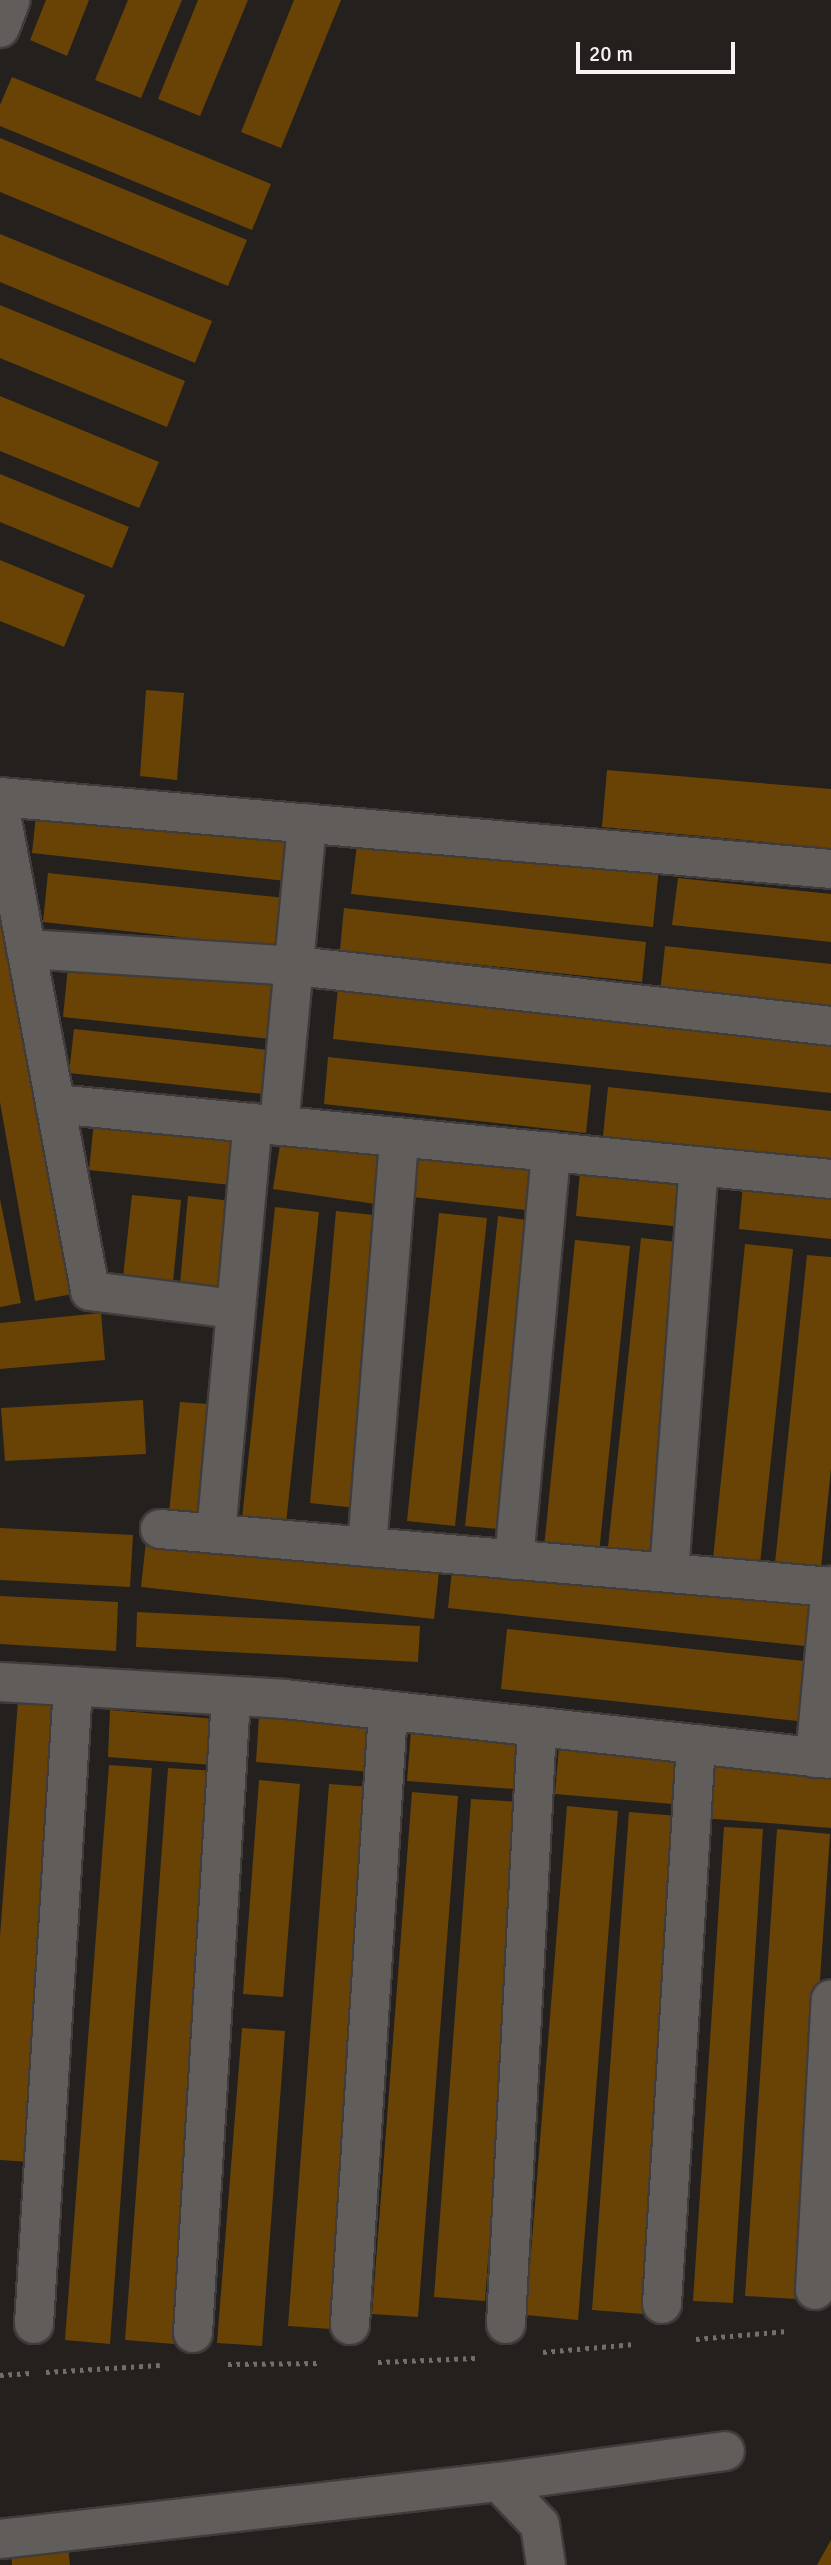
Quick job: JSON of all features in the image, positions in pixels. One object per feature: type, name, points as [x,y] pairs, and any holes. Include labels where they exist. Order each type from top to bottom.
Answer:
[{"type":"street","points":[[0,28],[11,0]]},
{"type":"street","points":[[0,797],[831,869]]},
{"type":"street","points":[[0,809],[90,1291],[235,1309]]},
{"type":"street","points":[[216,1534],[235,1309],[266,1125],[297,965],[307,823]]},
{"type":"street","points":[[26,948],[297,965],[831,1026]]},
{"type":"street","points":[[55,1104],[831,1179]]},
{"type":"street","points":[[367,1547],[399,1138]]},
{"type":"street","points":[[514,1560],[551,1152]]},
{"type":"street","points":[[669,1573],[699,1166]]},
{"type":"street","points":[[0,1682],[231,1697],[388,1711],[823,1758],[831,1587],[160,1529]]},
{"type":"street","points":[[34,2324],[73,1686]]},
{"type":"street","points":[[193,2333],[231,1697]]},
{"type":"street","points":[[349,2325],[388,1711]]},
{"type":"street","points":[[517,2339],[537,1727]]},
{"type":"street","points":[[662,2304],[696,1745]]},
{"type":"street","points":[[815,2290],[831,1999]]},
{"type":"street","points":[[0,2539],[499,2482],[725,2451]]},
{"type":"street","points":[[499,2482],[540,2525],[547,2565]]},
{"type":"path","points":[[693,2339],[803,2329]]},
{"type":"path","points":[[517,2339],[638,2344]]},
{"type":"path","points":[[363,2362],[487,2357]]},
{"type":"path","points":[[225,2364],[335,2363]]},
{"type":"path","points":[[0,2375],[170,2364]]},
{"type":"building","points":[[46,0],[89,0],[67,56],[30,40]]},
{"type":"building","points":[[128,0],[182,0],[141,98],[95,80]]},
{"type":"building","points":[[198,0],[248,0],[200,116],[158,99]]},
{"type":"building","points":[[294,0],[341,0],[281,148],[241,132]]},
{"type":"building","points":[[12,77],[271,184],[252,230],[0,126],[0,105]]},
{"type":"building","points":[[0,138],[247,240],[228,286],[0,192]]},
{"type":"building","points":[[0,234],[212,321],[195,363],[0,282]]},
{"type":"building","points":[[0,305],[185,381],[167,427],[0,358]]},
{"type":"building","points":[[0,396],[159,462],[139,508],[0,451]]},
{"type":"building","points":[[0,474],[129,527],[112,568],[0,522]]},
{"type":"building","points":[[0,560],[85,595],[64,647],[0,621]]},
{"type":"building","points":[[146,690],[184,693],[177,780],[140,776]]},
{"type":"building","points":[[607,770],[831,789],[831,848],[602,827]]},
{"type":"building","points":[[37,806],[299,834],[295,882],[32,853]]},
{"type":"building","points":[[0,827],[83,1292],[35,1301],[0,1102]]},
{"type":"building","points":[[358,836],[659,868],[653,927],[351,894]]},
{"type":"building","points":[[48,873],[295,899],[290,949],[43,922]]},
{"type":"building","points":[[678,878],[831,894],[831,942],[672,925]]},
{"type":"building","points":[[344,908],[646,942],[642,982],[340,950]]},
{"type":"building","points":[[665,946],[831,964],[831,1011],[660,993]]},
{"type":"building","points":[[69,957],[285,980],[279,1040],[63,1017]]},
{"type":"building","points":[[338,987],[831,1039],[831,1093],[333,1039]]},
{"type":"building","points":[[74,1029],[269,1050],[264,1094],[69,1073]]},
{"type":"building","points":[[328,1057],[591,1085],[586,1133],[324,1104]]},
{"type":"building","points":[[608,1087],[831,1111],[831,1160],[603,1136]]},
{"type":"building","points":[[94,1122],[245,1139],[240,1186],[89,1170]]},
{"type":"building","points":[[281,1139],[390,1155],[382,1205],[273,1189]]},
{"type":"building","points":[[417,1158],[530,1170],[525,1210],[413,1197]]},
{"type":"building","points":[[580,1172],[686,1183],[682,1227],[576,1216]]},
{"type":"building","points":[[743,1184],[831,1193],[831,1239],[739,1229]]},
{"type":"building","points":[[132,1195],[181,1200],[173,1282],[123,1277]]},
{"type":"building","points":[[188,1196],[241,1202],[232,1290],[180,1284]]},
{"type":"building","points":[[0,1199],[21,1303],[0,1307]]},
{"type":"building","points":[[275,1207],[319,1212],[286,1524],[242,1519]]},
{"type":"building","points":[[336,1211],[383,1216],[357,1508],[310,1503]]},
{"type":"building","points":[[439,1213],[487,1218],[455,1526],[407,1521]]},
{"type":"building","points":[[498,1216],[541,1222],[509,1530],[465,1526]]},
{"type":"building","points":[[641,1238],[686,1243],[654,1552],[608,1547]]},
{"type":"building","points":[[575,1240],[630,1246],[599,1553],[544,1548]]},
{"type":"building","points":[[745,1244],[793,1249],[760,1564],[713,1559]]},
{"type":"building","points":[[807,1255],[831,1257],[831,1468],[821,1568],[775,1563]]},
{"type":"building","points":[[101,1313],[105,1360],[0,1369],[0,1323]]},
{"type":"building","points":[[143,1400],[146,1454],[5,1461],[1,1408]]},
{"type":"building","points":[[180,1402],[222,1405],[211,1517],[169,1513]]},
{"type":"building","points":[[0,1528],[133,1535],[130,1587],[0,1580]]},
{"type":"building","points":[[147,1532],[440,1563],[434,1619],[141,1587]]},
{"type":"building","points":[[453,1561],[819,1600],[814,1647],[448,1608]]},
{"type":"building","points":[[0,1596],[118,1602],[116,1651],[0,1644]]},
{"type":"building","points":[[137,1612],[420,1626],[418,1662],[136,1647]]},
{"type":"building","points":[[507,1629],[813,1662],[807,1722],[501,1689]]},
{"type":"building","points":[[18,1701],[65,1704],[31,2162],[0,2160],[0,1936]]},
{"type":"building","points":[[110,1710],[228,1720],[225,1766],[108,1757]]},
{"type":"building","points":[[259,1717],[376,1726],[372,1772],[256,1762]]},
{"type":"building","points":[[411,1731],[531,1740],[527,1790],[407,1781]]},
{"type":"building","points":[[559,1747],[689,1758],[685,1805],[555,1794]]},
{"type":"building","points":[[109,1765],[152,1768],[110,2344],[65,2340]]},
{"type":"building","points":[[707,1765],[831,1775],[831,1828],[703,1818]]},
{"type":"building","points":[[168,1768],[217,1771],[174,2344],[125,2340]]},
{"type":"building","points":[[259,1780],[300,1784],[283,1997],[243,1994]]},
{"type":"building","points":[[329,1784],[371,1787],[330,2329],[288,2326]]},
{"type":"building","points":[[412,1792],[458,1796],[418,2317],[372,2314]]},
{"type":"building","points":[[471,1799],[522,1802],[485,2301],[434,2297]]},
{"type":"building","points":[[567,1806],[618,1811],[578,2320],[526,2315]]},
{"type":"building","points":[[629,1812],[678,1816],[643,2314],[592,2310]]},
{"type":"building","points":[[724,1827],[763,1829],[733,2303],[693,2301]]},
{"type":"building","points":[[777,1829],[830,1834],[798,2299],[745,2296]]},
{"type":"building","points":[[242,2028],[285,2031],[262,2346],[217,2343]]},
{"type":"building","points":[[67,2537],[70,2565],[12,2565],[10,2542]]},
{"type":"building","points":[[831,2540],[831,2565],[817,2565]]}]
